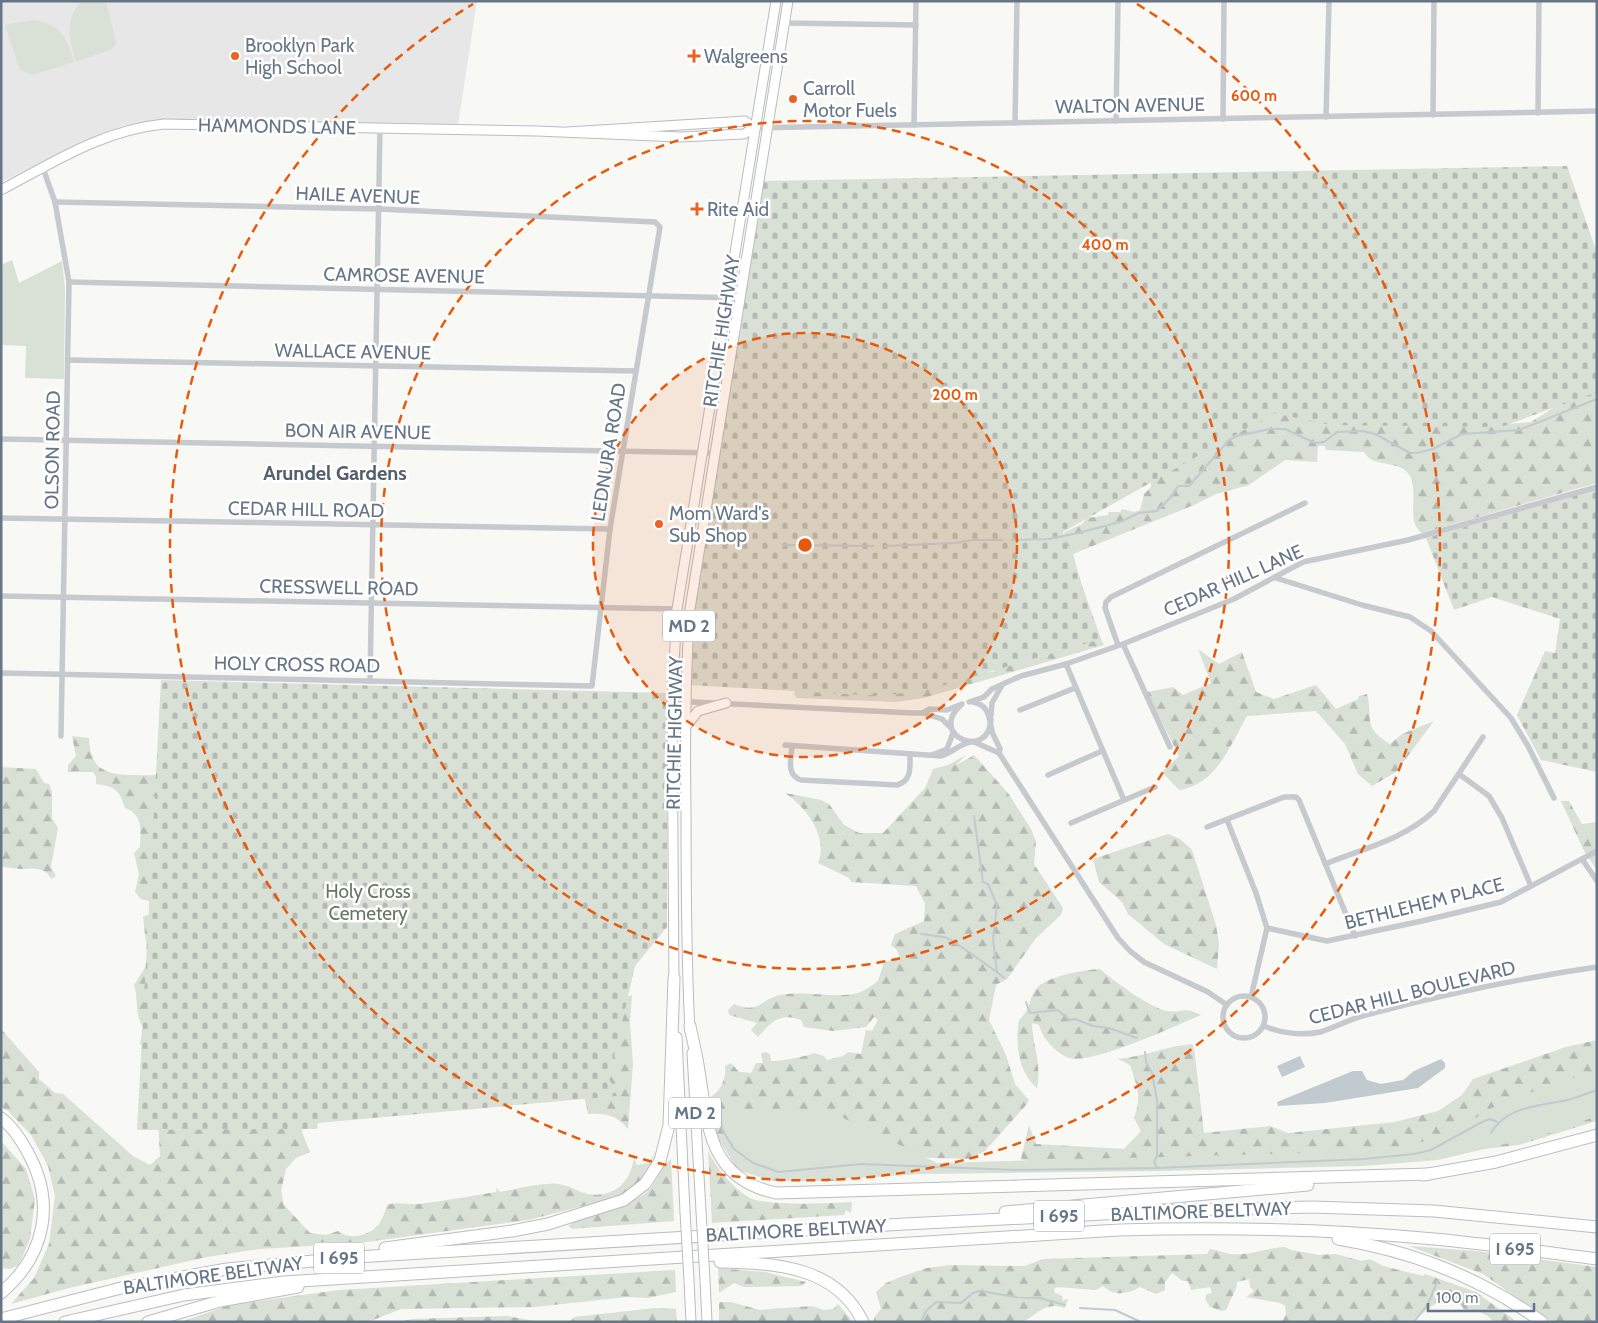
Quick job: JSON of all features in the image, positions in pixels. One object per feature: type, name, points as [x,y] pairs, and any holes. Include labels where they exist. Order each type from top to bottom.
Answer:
[{"type":"highway","points":[[301,1261],[512,1231],[548,1224],[600,1209],[624,1200],[635,1193],[653,1174],[664,1152],[671,1088],[674,978]]},
{"type":"highway","points":[[690,1026],[711,1136],[720,1159],[727,1168],[744,1182],[776,1193],[1429,1174]]},
{"type":"highway","points":[[1,1118],[17,1133],[32,1160],[42,1188],[43,1217],[41,1230],[31,1259],[1,1293]]},
{"type":"highway","points":[[1,1128],[32,1160]]},
{"type":"highway","points":[[904,1224],[1032,1209],[1429,1174],[1496,1162],[1597,1135]]},
{"type":"highway","name":"BALTIMORE BELTWAY","points":[[1,1319],[121,1288],[172,1278],[301,1261],[904,1224],[1191,1209],[1312,1207],[1434,1211],[1597,1226]]},
{"type":"highway","points":[[1245,1228],[1335,1238],[1406,1254],[1428,1261],[1487,1287],[1542,1322]]},
{"type":"highway","name":"BALTIMORE BELTWAY","points":[[65,1322],[126,1307],[231,1288],[358,1277],[1062,1233],[1245,1228],[1433,1239],[1597,1259]]},
{"type":"highway","points":[[649,1260],[753,1262],[808,1272],[837,1287],[848,1298],[863,1322]]},
{"type":"highway","points":[[148,1322],[194,1307],[243,1296],[358,1277]]},
{"type":"main road","name":"RITCHIE HIGHWAY","points":[[691,1322],[674,978],[672,700],[677,609],[701,452],[776,1]]},
{"type":"main road","name":"RITCHIE HIGHWAY","points":[[707,1322],[690,1026],[686,906],[686,701],[690,609],[788,1]]},
{"type":"main road","name":"HAMMONDS LANE","points":[[1,190],[104,137],[140,127],[185,124],[567,132],[680,137],[744,134],[754,128],[745,121],[567,132]]},
{"type":"main road","points":[[680,137],[685,130],[702,127],[706,123]]},
{"type":"main road","points":[[634,135],[641,130],[671,129],[678,124]]},
{"type":"main road","points":[[686,727],[691,717],[698,711],[726,703]]},
{"type":"street","points":[[914,125],[916,1]]},
{"type":"street","points":[[1015,123],[1017,1]]},
{"type":"street","points":[[1116,121],[1118,1]]},
{"type":"street","points":[[1223,119],[1224,1]]},
{"type":"street","points":[[1326,117],[1329,1]]},
{"type":"street","points":[[1432,115],[1434,1]]},
{"type":"street","points":[[1538,113],[1539,1]]},
{"type":"street","points":[[784,23],[916,25]]},
{"type":"street","name":"WALTON AVENUE","points":[[754,128],[1597,111]]},
{"type":"street","points":[[370,681],[380,128]]},
{"type":"street","name":"OLSON ROAD","points":[[43,168],[55,202],[68,282],[65,597],[61,736]]},
{"type":"street","name":"HAILE AVENUE","points":[[55,202],[379,209],[659,224]]},
{"type":"street","name":"LEDNURA ROAD","points":[[592,686],[610,529],[659,224]]},
{"type":"street","name":"CAMROSE AVENUE","points":[[68,282],[740,298]]},
{"type":"street","name":"WALLACE AVENUE","points":[[68,360],[636,371]]},
{"type":"street","name":"BON AIR AVENUE","points":[[1,439],[714,453]]},
{"type":"street","name":"CEDAR HILL LANE","points":[[966,703],[984,697],[992,689],[1021,676],[1066,664],[1120,645],[1234,599],[1303,562],[1408,540],[1597,487]]},
{"type":"street","points":[[1170,747],[1120,645],[1105,608],[1106,602],[1111,597],[1305,503]]},
{"type":"street","name":"CEDAR HILL ROAD","points":[[1,518],[610,529]]},
{"type":"street","points":[[1276,578],[1410,618],[1431,631],[1511,718],[1528,746],[1554,798]]},
{"type":"street","name":"CRESSWELL ROAD","points":[[1,596],[677,609]]},
{"type":"street","points":[[1066,664],[1124,800]]},
{"type":"street","name":"HOLY CROSS ROAD","points":[[1,673],[592,686]]},
{"type":"street","points":[[785,745],[910,754],[931,755],[951,753],[961,745],[973,742],[988,732],[992,703],[1002,685]]},
{"type":"street","points":[[1020,710],[1075,688]]},
{"type":"street","points":[[672,700],[923,713],[942,720],[962,740],[973,742],[999,753]]},
{"type":"street","points":[[931,755],[947,749],[953,731],[952,715],[966,703]]},
{"type":"street","points":[[923,713],[929,709],[947,710],[966,703],[981,704],[991,718],[993,734],[1000,749],[999,753],[1098,911],[1130,951],[1161,971],[1208,992],[1227,1005]]},
{"type":"street","points":[[1325,864],[1416,826],[1434,811],[1483,737]]},
{"type":"street","points":[[792,746],[792,772],[795,778],[801,780],[897,785],[909,776],[910,754]]},
{"type":"street","points":[[1048,775],[1102,751]]},
{"type":"street","points":[[1459,774],[1484,791],[1496,807],[1531,886]]},
{"type":"street","points":[[1070,823],[1155,787]]},
{"type":"street","points":[[1207,827],[1284,797],[1296,797],[1299,800],[1355,936]]},
{"type":"street","points":[[1227,820],[1256,893],[1267,928],[1251,997]]},
{"type":"street","name":"BETHLEHEM PLACE","points":[[1267,928],[1326,941],[1355,936],[1501,902],[1597,852]]},
{"type":"street","points":[[1582,859],[1597,881]]},
{"type":"street","name":"CEDAR HILL BOULEVARD","points":[[1264,1026],[1275,1031],[1290,1033],[1319,1032],[1361,1016],[1424,1001],[1597,967]]},
{"type":"street","points":[[1251,997],[1260,1002],[1264,1008],[1266,1015],[1264,1026],[1254,1037],[1247,1039],[1234,1036],[1225,1026],[1223,1020],[1227,1005],[1235,998],[1251,997]]},
{"type":"shaded area","name":"Brooklyn Park High School","points":[[1,1],[477,1],[458,125],[156,120],[122,126],[103,133],[1,182]]},
{"type":"shaded area","points":[[1300,1056],[1305,1067],[1282,1077],[1277,1066]]},
{"type":"shaded area","points":[[1441,1059],[1445,1063],[1445,1068],[1418,1088],[1325,1103],[1278,1106],[1277,1102],[1353,1071],[1362,1071],[1367,1080],[1381,1084],[1403,1080],[1414,1071]]},
{"type":"green space","points":[[82,1],[106,1],[116,43],[112,49],[76,62],[71,46],[70,22],[76,8]]},
{"type":"green space","points":[[33,20],[50,25],[61,33],[74,62],[32,75],[20,70],[5,25]]},
{"type":"green space","points":[[1567,166],[1597,253],[1597,392],[1501,427],[1331,425],[1274,413],[1063,532],[1101,639],[931,689],[889,695],[690,685],[694,610],[764,181]]},
{"type":"green space","points":[[12,260],[19,283],[62,261],[65,289],[64,379],[25,378],[26,346],[1,345],[1,265]]},
{"type":"green space","points":[[1597,375],[1597,483],[1422,533],[1417,529],[1413,516],[1413,485],[1411,478],[1404,469],[1372,460],[1364,452],[1326,450],[1325,446],[1318,446],[1317,462],[1285,460],[1249,485],[1216,494],[1194,505],[1073,554],[1091,619],[1104,645],[924,698],[896,702],[796,698],[794,694],[795,685],[993,672],[999,667],[1065,532],[1082,524],[1087,518],[1108,515],[1109,512],[1120,512],[1122,509],[1134,512],[1140,510],[1144,494],[1151,487],[1151,478],[1209,399],[1497,425],[1531,422],[1572,396]]},
{"type":"green space","points":[[1597,489],[1597,772],[1541,760],[1517,715],[1545,651],[1555,653],[1560,619],[1492,597],[1454,610],[1426,538]]},
{"type":"green space","points":[[1198,649],[1219,664],[1242,652],[1256,692],[1274,699],[1316,685],[1336,709],[1358,699],[1359,696],[1367,694],[1372,727],[1381,738],[1390,744],[1402,734],[1434,721],[1396,772],[1372,786],[1358,774],[1345,744],[1316,711],[1247,716],[1228,751],[1212,772],[1203,781],[1192,787],[1179,790],[1162,772],[1179,756],[1147,692],[1173,687],[1183,695],[1211,683]]},
{"type":"green space","name":"Holy Cross Cemetery","points":[[161,680],[667,693],[667,927],[635,966],[609,1078],[617,1096],[318,1123],[317,1129],[137,1130]]},
{"type":"green space","points":[[72,736],[89,738],[90,749],[96,764],[108,772],[124,775],[162,774],[624,998],[632,995],[630,1023],[633,1064],[628,1129],[610,1116],[588,1114],[584,1095],[304,1115],[302,1132],[310,1152],[296,1158],[286,1169],[281,1191],[284,1205],[310,1233],[326,1235],[338,1231],[349,1236],[362,1235],[378,1226],[387,1205],[395,1203],[418,1204],[447,1200],[496,1192],[497,1188],[500,1192],[536,1185],[558,1184],[588,1194],[606,1194],[619,1187],[625,1181],[629,1175],[634,1158],[637,1165],[648,1163],[655,1153],[645,1178],[621,1196],[529,1220],[359,1243],[260,1249],[207,1257],[69,1288],[11,1304],[34,1278],[49,1244],[55,1196],[48,1166],[31,1135],[8,1111],[1,1107],[1,1029],[39,1072],[39,1079],[55,1093],[63,1094],[133,1156],[150,1165],[160,1156],[158,1122],[143,1045],[140,1044],[143,1027],[138,1017],[134,985],[153,955],[147,951],[143,917],[153,912],[149,901],[141,899],[135,892],[139,874],[134,853],[140,847],[140,824],[135,814],[125,808],[121,797],[115,790],[96,784],[96,776],[93,772],[68,772],[68,765],[76,756]]},
{"type":"green space","points":[[966,755],[955,766],[974,755],[1008,793],[1031,829],[1036,842],[1034,864],[1063,908],[1061,915],[1036,938],[1007,979],[996,985],[989,1020],[1006,1055],[1015,1084],[1029,1100],[1027,1104],[985,1151],[970,1159],[869,1156],[847,1176],[846,1181],[773,1181],[737,1170],[713,1129],[708,1099],[722,1085],[725,1076],[725,1066],[731,1063],[739,1072],[751,1073],[756,1063],[763,1063],[761,1054],[765,1052],[770,1054],[771,1061],[780,1061],[814,1053],[824,1056],[827,1060],[843,1056],[848,1052],[861,1054],[866,1030],[872,1031],[878,1020],[874,1017],[866,1027],[833,1031],[804,1027],[801,1020],[787,1017],[776,1020],[758,1037],[751,1030],[757,1023],[729,1015],[728,1010],[734,1004],[750,1008],[755,1007],[781,995],[800,993],[849,995],[861,992],[878,981],[884,962],[900,958],[897,950],[891,945],[895,934],[924,921],[925,904],[916,886],[851,882],[849,878],[818,863],[821,853],[820,843],[814,824],[801,806],[785,793],[821,800],[829,804],[844,825],[859,833],[883,833],[925,788],[933,769],[948,765]]},
{"type":"green space","points":[[1,767],[36,769],[44,783],[49,784],[52,792],[52,818],[58,828],[51,867],[56,876],[51,879],[43,870],[1,866]]},
{"type":"green space","points":[[1561,801],[1569,801],[1582,824],[1597,822],[1597,870],[1584,851]]},
{"type":"green space","points":[[1168,834],[1180,839],[1192,850],[1216,925],[1219,944],[1217,969],[1164,944],[1128,914],[1122,902],[1099,882],[1093,859]]},
{"type":"green space","points":[[1100,969],[1132,993],[1160,1009],[1167,1011],[1187,1010],[1201,1015],[1135,1043],[1096,1056],[1080,1059],[1069,1058],[1059,1053],[1046,1040],[1039,1025],[1032,1023],[1038,1064],[1037,1088],[1026,1074],[1019,1056],[1017,1038],[1019,1020],[1026,1012],[1036,989],[1041,984],[1066,974]]},
{"type":"green space","points":[[1597,1040],[1597,1121],[1519,1145],[1340,1165],[1029,1162],[1021,1159],[1029,1125],[1036,1144],[1124,1149],[1141,1131],[1134,1118],[1138,1103],[1135,1079],[1130,1065],[1118,1059],[1173,1047],[1192,1044],[1194,1048],[1204,1133],[1270,1126],[1288,1133],[1395,1122],[1438,1111],[1462,1095],[1473,1079],[1566,1047]]},
{"type":"green space","points":[[1597,1070],[1597,1116],[1543,1135],[1438,1160],[1364,1166],[922,1174],[806,1181],[757,1176],[735,1164],[729,1110],[835,1114],[937,1163],[1308,1153],[1406,1146],[1448,1135],[1500,1103]]},
{"type":"green space","points":[[1,1141],[26,1169],[35,1199],[30,1239],[19,1265],[10,1269],[1,1268]]},
{"type":"green space","points":[[708,1151],[725,1177],[748,1197],[756,1200],[783,1203],[852,1202],[851,1213],[846,1210],[844,1215],[712,1223]]},
{"type":"green space","points":[[671,1159],[674,1221],[572,1229],[568,1226],[574,1222],[628,1203],[643,1195]]},
{"type":"green space","points":[[1409,1246],[1477,1251],[1597,1267],[1597,1322],[1552,1322],[1483,1274]]},
{"type":"green space","points":[[1285,1247],[1291,1250],[1319,1255],[1336,1254],[1362,1261],[1370,1259],[1383,1266],[1423,1276],[1425,1274],[1476,1292],[1517,1322],[1493,1322],[1490,1318],[1477,1311],[1464,1310],[1462,1306],[1450,1298],[1442,1298],[1412,1322],[1282,1322],[1286,1315],[1285,1306],[1280,1303],[1246,1297],[1254,1291],[1250,1287],[1249,1279],[1237,1282],[1227,1309],[1222,1311],[1210,1307],[1205,1299],[1207,1294],[1212,1293],[1210,1287],[1191,1290],[1188,1281],[1183,1281],[1172,1273],[1165,1282],[1165,1290],[1156,1294],[1140,1287],[1131,1291],[1116,1293],[1103,1286],[1096,1290],[1058,1287],[1054,1289],[1055,1293],[1062,1296],[1063,1301],[1068,1298],[1065,1308],[1058,1306],[1047,1307],[1022,1322],[874,1322],[874,1318],[881,1309],[876,1292],[886,1283],[927,1268],[950,1265],[1025,1266],[1043,1259],[1207,1254],[1210,1249],[1228,1254],[1236,1254]]},
{"type":"green space","points":[[718,1268],[765,1272],[806,1282],[802,1286],[744,1287],[734,1283],[719,1293]]},
{"type":"green space","points":[[675,1270],[676,1292],[648,1298],[627,1297],[535,1307],[401,1309],[368,1322],[181,1322],[229,1305],[339,1290]]},
{"type":"green space","points":[[719,1302],[731,1302],[760,1310],[812,1306],[824,1310],[833,1309],[838,1304],[853,1322],[719,1322]]},
{"type":"green space","points":[[655,1308],[676,1309],[677,1322],[570,1322],[574,1317]]},
{"type":"green space","points":[[507,1316],[540,1322],[399,1322],[413,1319]]},
{"type":"waterway","points":[[1012,540],[1049,539],[1120,522],[1139,513],[1157,511],[1172,496],[1178,486],[1189,486],[1229,440],[1237,436],[1270,429],[1285,429],[1315,443],[1324,442],[1337,432],[1363,431],[1375,434],[1410,453],[1417,453],[1433,449],[1462,434],[1519,430],[1597,399]]},
{"type":"waterway","points":[[885,546],[955,543],[972,540],[1002,540]]},
{"type":"waterway","points":[[783,545],[873,546]]},
{"type":"waterway","points":[[974,816],[983,882],[988,884],[997,905],[993,939],[997,972],[1004,978]]},
{"type":"waterway","points":[[921,934],[944,937],[953,941],[997,972]]},
{"type":"waterway","points":[[1026,1002],[1030,1013],[1058,1010],[1069,1020],[1075,1019],[1137,1038]]},
{"type":"waterway","points":[[1145,1052],[1146,1062],[1152,1073],[1157,1100],[1157,1156],[1154,1162],[1157,1168]]},
{"type":"waterway","points":[[1491,1133],[1497,1124],[1515,1112],[1571,1099],[1597,1090]]},
{"type":"waterway","points":[[717,1108],[723,1131],[734,1149],[753,1163],[779,1172],[861,1164],[1017,1170],[1157,1168],[1364,1159],[1414,1154],[1431,1150],[1482,1122],[1490,1119],[1497,1122]]},
{"type":"waterway","points":[[1414,1322],[1428,1304],[1438,1280]]},
{"type":"waterway","points":[[921,1322],[926,1311],[936,1302],[961,1303],[973,1293],[980,1291],[1016,1297],[1040,1298],[1065,1305]]},
{"type":"waterway","points":[[1080,1308],[1115,1310],[1141,1322]]},
{"type":"place","name":"Brooklyn Park High School","points":[[235,56]]},
{"type":"place","name":"Walgreens","points":[[694,56]]},
{"type":"place","name":"Carroll Motor Fuels","points":[[793,99]]},
{"type":"place","name":"Rite Aid","points":[[697,209]]},
{"type":"place","name":"Mom Ward's Sub Shop","points":[[659,524]]},
{"type":"district","name":"Arundel Gardens","points":[[335,473]]}]
